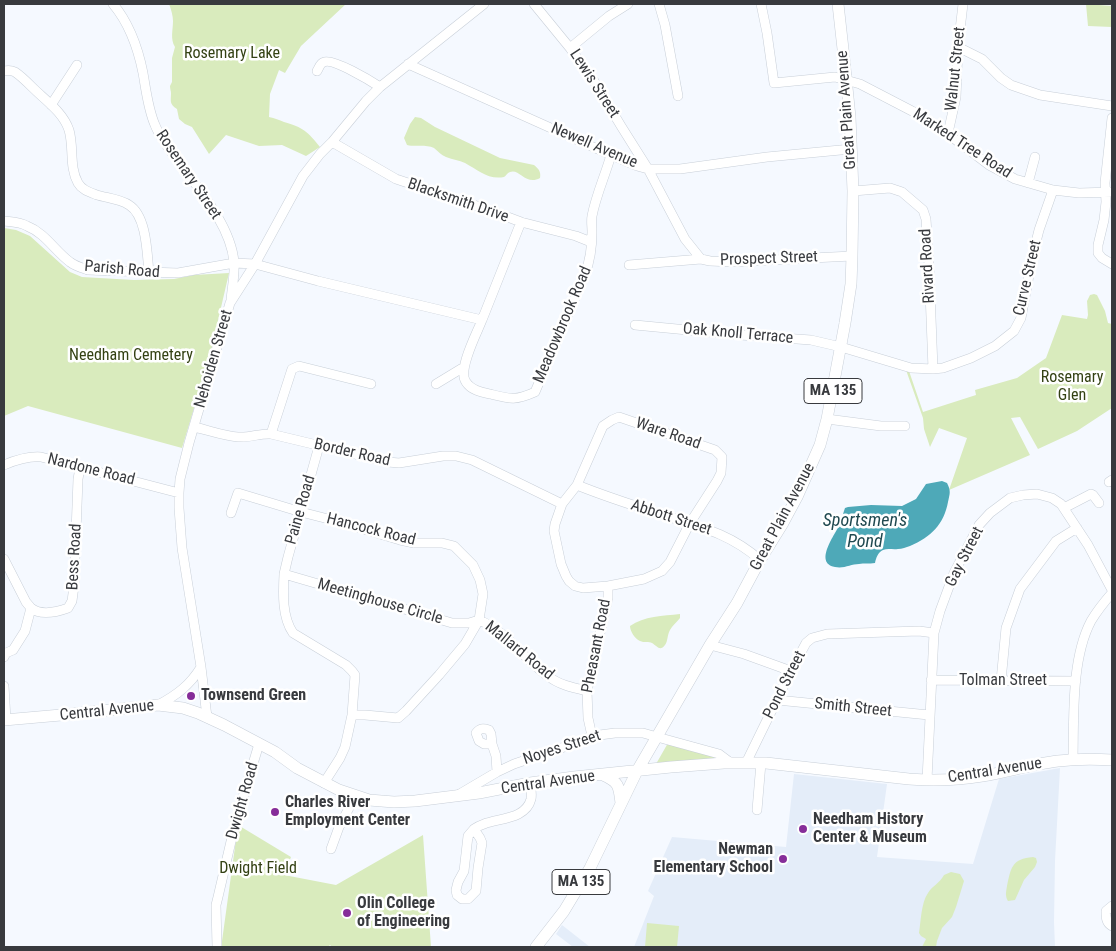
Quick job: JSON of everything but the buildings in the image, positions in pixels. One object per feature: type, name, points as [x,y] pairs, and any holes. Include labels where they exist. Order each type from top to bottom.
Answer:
[{"type":"main road","name":"Great Plain Avenue","points":[[536,947],[573,897],[590,868],[637,771],[802,489],[820,445],[841,347],[851,284],[853,191],[846,80],[838,4]]},
{"type":"main road","name":"Central Avenue","points":[[5,720],[158,705],[183,708],[207,717],[259,744],[324,783],[369,800],[394,802],[455,796],[530,783],[671,767],[731,763],[761,763],[901,779],[926,780],[983,776],[1054,761],[1073,759],[1112,760]]},
{"type":"main road","points":[[601,775],[617,783],[620,790],[621,803]]},
{"type":"street","name":"Rosemary Street","points":[[113,4],[124,19],[139,54],[155,125],[218,219],[229,240],[234,263],[230,303]]},
{"type":"street","name":"Nehoiden Street","points":[[207,717],[182,548],[178,493],[183,466],[230,303],[255,264],[303,176],[320,154],[380,87],[484,4]]},
{"type":"street","name":"Lewis Street","points":[[534,4],[594,81],[648,169]]},
{"type":"street","points":[[570,48],[609,16],[628,4]]},
{"type":"street","points":[[659,4],[678,96]]},
{"type":"street","name":"Marked Tree Road","points":[[762,4],[774,82],[834,77],[860,84],[912,110],[948,133],[998,171],[1015,179],[1053,190],[1079,193],[1108,192]]},
{"type":"street","name":"Walnut Street","points":[[948,133],[956,97],[962,4]]},
{"type":"street","points":[[958,47],[982,59],[1011,85],[1040,94],[1112,106]]},
{"type":"street","points":[[317,71],[322,63],[332,62],[355,72],[380,87]]},
{"type":"street","name":"Newell Avenue","points":[[408,64],[611,156],[648,169],[680,169],[851,148]]},
{"type":"street","points":[[51,105],[77,65]]},
{"type":"street","points":[[4,71],[14,71],[22,77],[61,116],[69,130],[74,173],[80,187],[86,191],[124,203],[133,208],[138,214],[146,240],[149,272]]},
{"type":"street","points":[[1112,118],[1108,192],[1098,245],[1098,253],[1112,264]]},
{"type":"street","name":"Blacksmith Drive","points":[[332,142],[396,179],[521,222],[576,236],[591,242]]},
{"type":"street","name":"Meadowbrook Road","points":[[464,366],[463,376],[465,382],[477,391],[515,399],[535,392],[589,263],[593,211],[611,156]]},
{"type":"street","points":[[1028,184],[1035,157]]},
{"type":"street","name":"Prospect Street","points":[[648,169],[681,233],[701,258],[710,261],[732,262],[852,256]]},
{"type":"street","name":"Rivard Road","points":[[853,191],[890,188],[902,192],[923,210],[926,219],[929,266],[933,369]]},
{"type":"street","name":"Curve Street","points":[[841,347],[911,368],[933,369],[943,368],[971,358],[995,346],[1014,331],[1021,318],[1039,230],[1053,190]]},
{"type":"street","name":"Parish Road","points":[[4,221],[27,225],[39,233],[70,262],[88,270],[182,273],[234,263],[255,264]]},
{"type":"street","points":[[436,384],[464,366],[521,222]]},
{"type":"street","points":[[629,265],[701,258]]},
{"type":"street","points":[[255,264],[482,320]]},
{"type":"street","name":"Oak Knoll Terrace","points":[[635,324],[811,340],[841,347]]},
{"type":"street","points":[[271,434],[292,369],[299,366],[370,384]]},
{"type":"street","name":"Ware Road","points":[[618,417],[715,450],[722,457],[721,473],[690,524],[670,562],[662,571],[644,579],[608,586],[583,588],[575,586],[569,581],[561,564],[554,531],[562,504],[577,485],[603,426],[618,417]]},
{"type":"street","points":[[827,419],[881,426],[905,426]]},
{"type":"street","name":"Border Road","points":[[194,427],[233,437],[271,434],[388,462],[399,463],[443,456],[456,456],[472,460],[562,504]]},
{"type":"street","name":"Paine Road","points":[[284,574],[319,446]]},
{"type":"street","name":"Nardone Road","points":[[4,465],[19,459],[41,457],[178,493]]},
{"type":"street","name":"Bess Road","points":[[31,608],[35,612],[59,611],[68,608],[72,601],[80,468]]},
{"type":"street","name":"Abbott Street","points":[[577,485],[610,498],[710,530],[748,549],[760,560]]},
{"type":"street","name":"Hancock Road","points":[[231,513],[238,493],[414,543],[442,543],[454,546],[473,565],[480,580],[483,594],[480,620]]},
{"type":"street","name":"Gay Street","points":[[926,780],[934,633],[954,573],[979,525],[990,513],[1010,498],[1035,494],[1052,498],[1064,508],[1088,545],[1112,592]]},
{"type":"street","points":[[1064,508],[1090,494],[1099,503]]},
{"type":"street","points":[[1001,681],[1006,628],[1020,589],[1056,541],[1077,528]]},
{"type":"street","points":[[4,559],[31,608],[25,631],[13,650],[4,656]]},
{"type":"street","points":[[284,574],[284,600],[288,625],[293,633],[346,665],[355,675],[352,715],[345,747],[324,783]]},
{"type":"street","name":"Meetinghouse Circle","points":[[284,574],[452,623],[469,623],[480,620]]},
{"type":"street","name":"Pheasant Road","points":[[592,736],[588,718],[587,691],[608,598],[608,586]]},
{"type":"street","points":[[1073,759],[1079,655],[1084,636],[1091,621],[1112,592]]},
{"type":"street","points":[[352,715],[398,718],[439,675],[465,644],[480,620]]},
{"type":"street","name":"Mallard Road","points":[[480,620],[491,625],[505,636],[548,677],[587,691]]},
{"type":"street","name":"Pond Street","points":[[746,763],[791,671],[806,643],[812,638],[826,634],[919,631],[934,633]]},
{"type":"street","points":[[710,646],[744,654],[791,671]]},
{"type":"street","points":[[158,705],[173,697],[184,688],[201,667]]},
{"type":"street","name":"Tolman Street","points":[[931,680],[1076,681]]},
{"type":"street","points":[[4,686],[5,720]]},
{"type":"street","name":"Smith Street","points":[[777,700],[929,715]]},
{"type":"street","name":"Noyes Street","points":[[455,796],[497,772],[521,761],[592,736],[615,733],[643,733],[657,736],[719,754],[731,763]]},
{"type":"street","name":"Dwight Road","points":[[217,947],[218,897],[236,820],[259,744]]},
{"type":"street","points":[[492,744],[496,756],[497,772]]},
{"type":"street","points":[[757,810],[761,763]]},
{"type":"street","points":[[474,829],[482,843],[476,892],[468,899],[462,899],[456,895],[456,890],[464,871],[468,836],[474,829],[486,823],[519,814],[532,798],[530,783]]},
{"type":"street","points":[[331,848],[354,795]]},
{"type":"street","points":[[1112,906],[1106,911],[1106,919],[1109,925],[1112,926]]},
{"type":"shaded area","name":"Newman Elementary School","points":[[1060,768],[1055,861],[1055,947],[634,947],[654,896],[648,891],[672,837],[786,847],[794,774],[887,784],[877,857],[973,864],[999,779]]},
{"type":"shaded area","points":[[562,925],[590,947],[573,947],[556,934]]},
{"type":"green space","name":"Rosemary Lake","points":[[169,4],[346,4],[301,46],[285,73],[279,70],[270,94],[269,117],[301,128],[320,147],[306,156],[282,145],[259,146],[226,135],[209,154],[192,127],[179,119],[177,109],[171,102],[172,58],[175,47],[172,38],[173,17]]},
{"type":"green space","points":[[1086,4],[1112,6],[1112,27],[1088,26]]},
{"type":"green space","points":[[415,117],[421,118],[435,127],[500,158],[534,165],[539,171],[540,178],[535,180],[527,179],[513,171],[504,177],[493,177],[483,174],[463,162],[444,156],[434,148],[407,145],[404,138]]},
{"type":"green space","name":"Needham Cemetery","points":[[4,228],[16,230],[30,236],[70,272],[82,277],[134,280],[174,279],[194,275],[229,273],[210,355],[182,448],[28,406],[4,416]]},
{"type":"green space","name":"Rosemary Glen","points":[[1090,295],[1097,295],[1105,311],[1108,323],[1112,324],[1112,408],[1077,431],[1038,449],[1020,417],[1011,418],[1030,455],[949,490],[967,438],[939,428],[930,447],[924,429],[923,418],[906,370],[909,371],[923,412],[976,395],[975,390],[1017,378],[1046,358],[1062,315],[1087,319],[1087,301]]},
{"type":"green space","points":[[680,614],[680,618],[671,628],[666,643],[662,648],[651,642],[638,640],[631,630],[630,626],[641,620]]},
{"type":"green space","points":[[668,743],[720,758],[656,764]]},
{"type":"green space","name":"Olin College of Engineering","points":[[238,825],[291,857],[284,875],[336,885],[423,835],[431,947],[332,947],[330,945],[328,947],[222,947]]},
{"type":"green space","points":[[1033,857],[1036,858],[1037,862],[1035,867],[1024,880],[1015,900],[1008,901],[1006,890],[1011,869],[1017,862]]},
{"type":"green space","points":[[951,872],[960,874],[964,881],[956,907],[952,917],[942,928],[936,947],[922,947],[926,939],[919,933],[926,897],[944,875]]},
{"type":"green space","points":[[647,923],[679,926],[677,947],[645,947]]},
{"type":"water","name":"Sportsmen's Pond","points":[[942,481],[947,483],[950,490],[946,510],[940,523],[930,534],[910,546],[881,551],[875,563],[835,567],[826,560],[828,547],[840,524],[845,508],[871,505],[902,506],[916,499],[926,484]]},
{"type":"place","name":"Townsend Green","points":[[191,696]]},
{"type":"place","name":"Charles River Employment Center","points":[[275,812]]},
{"type":"place","name":"Needham History Center & Museum","points":[[803,829]]},
{"type":"place","name":"Newman Elementary School","points":[[783,859]]},
{"type":"place","name":"Olin College of Engineering","points":[[347,913]]},
{"type":"park label","name":"Dwight Field","points":[[258,869]]}]
